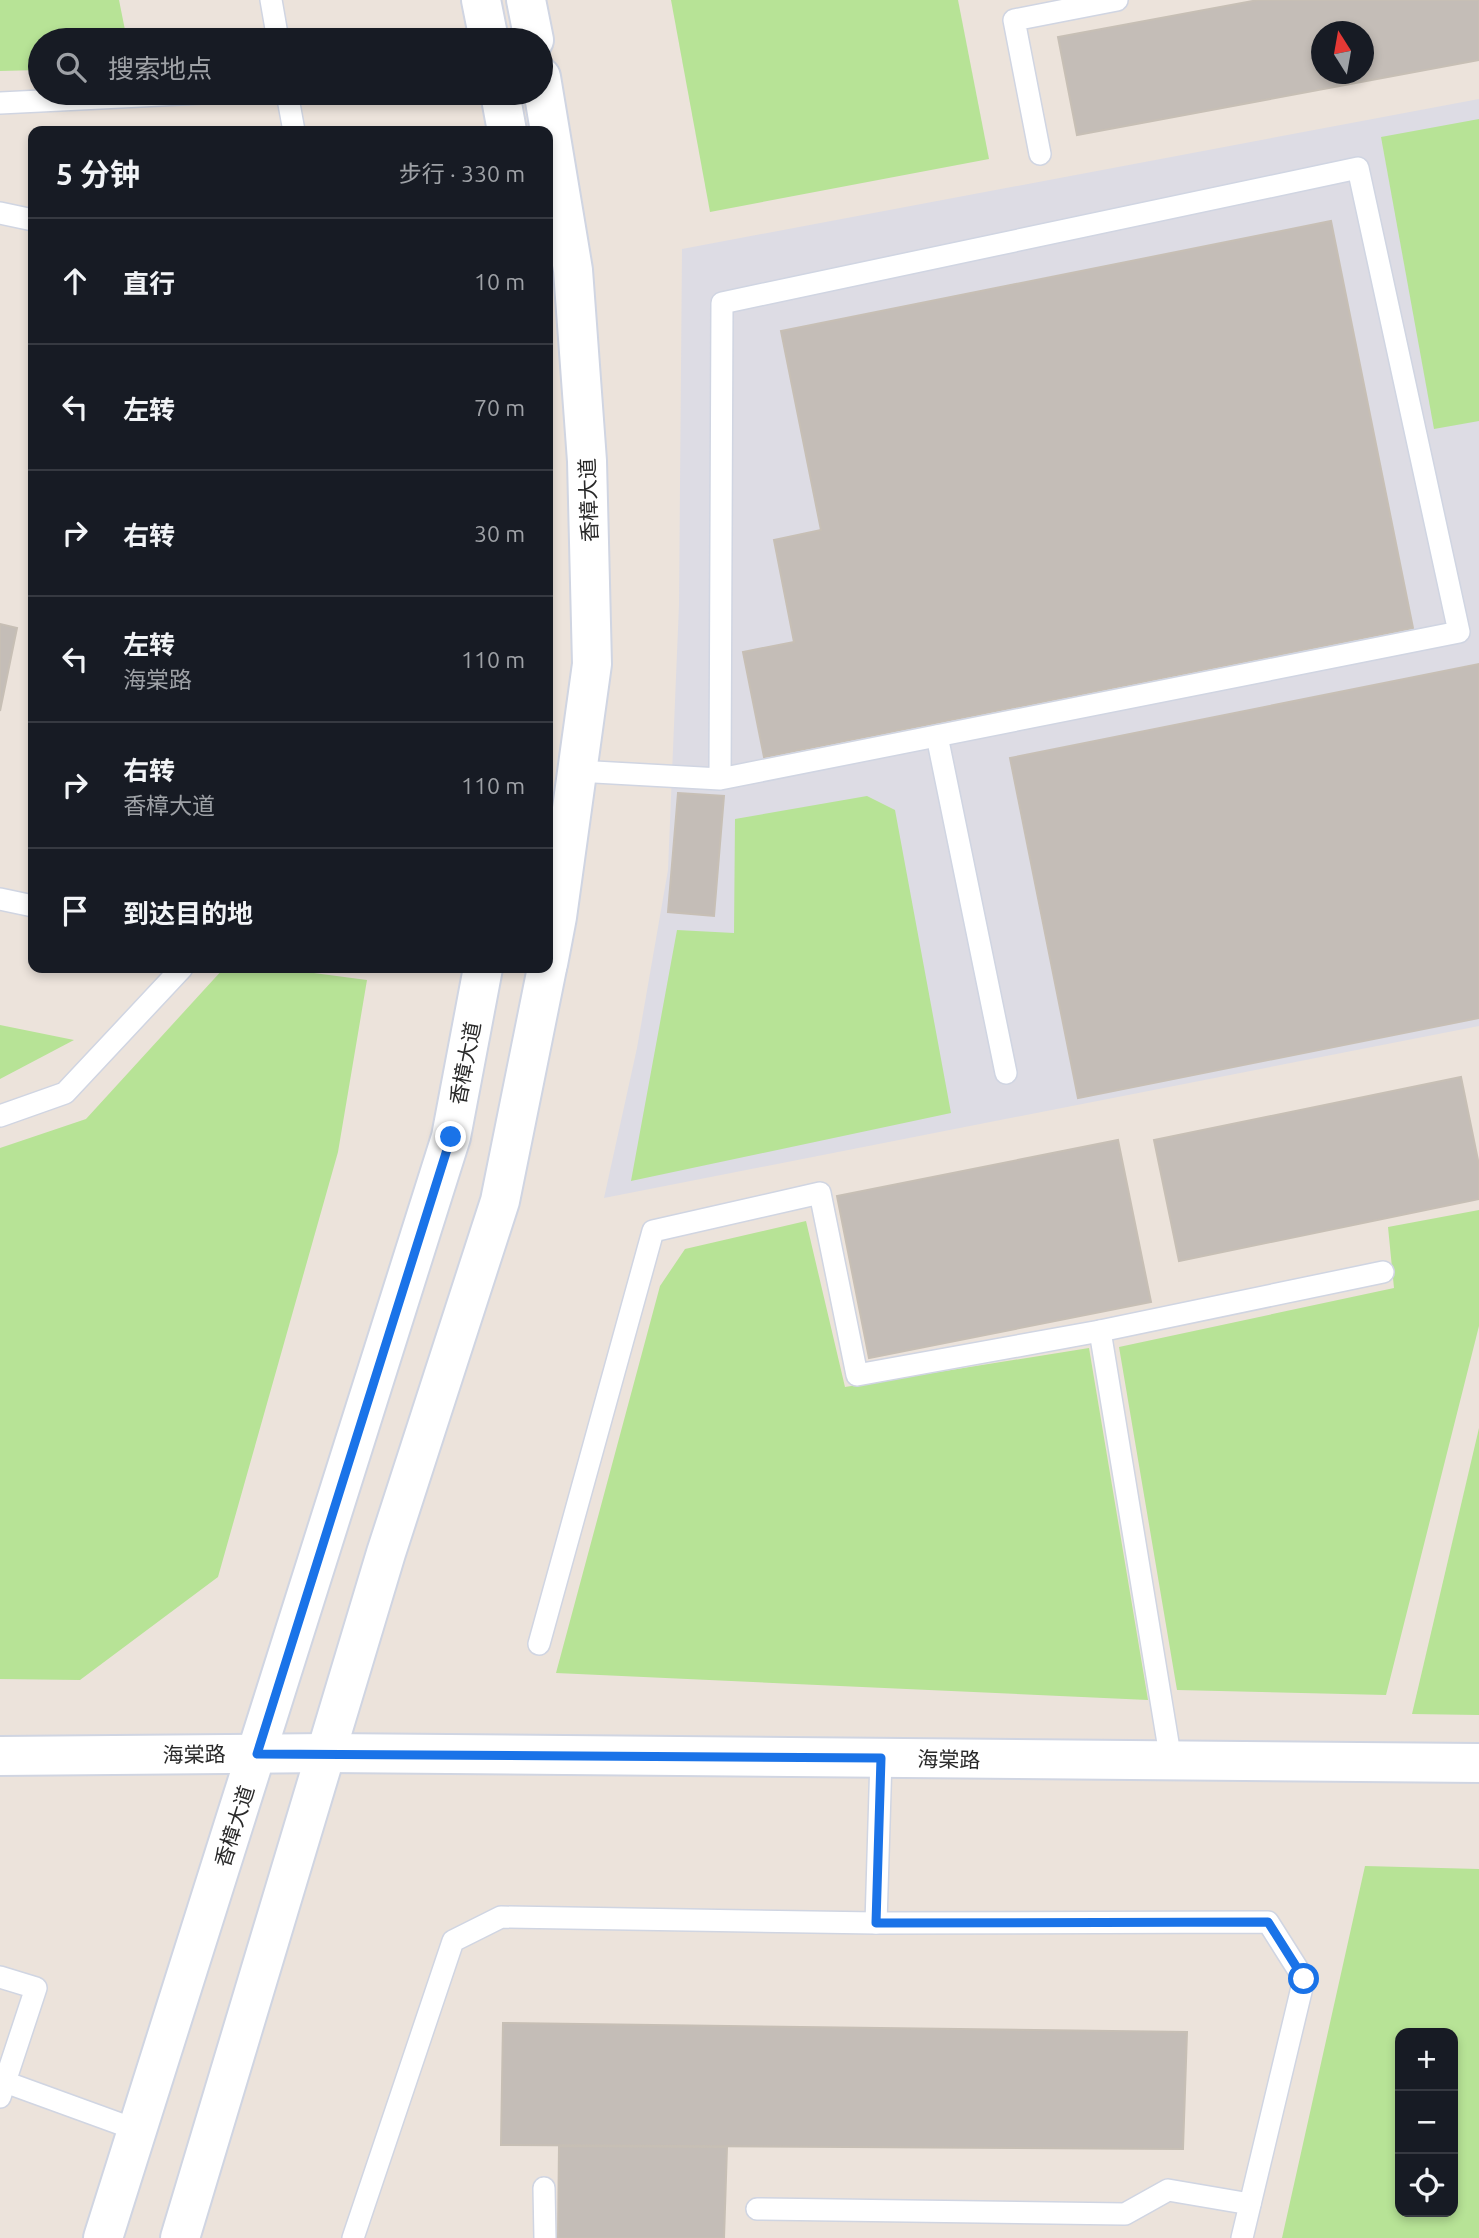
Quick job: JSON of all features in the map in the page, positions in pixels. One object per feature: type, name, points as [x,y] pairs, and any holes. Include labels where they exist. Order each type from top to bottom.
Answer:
[{"type":"main road","points":[[481,0],[487,28]]},
{"type":"main road","points":[[526,0],[532,28]]},
{"type":"main road","points":[[502,105],[506,126]]},
{"type":"main road","name":"香樟大道","points":[[546,105],[549,126]]},
{"type":"main road","name":"香樟大道","points":[[553,149],[573,270],[587,461],[592,664],[553,936]]},
{"type":"main road","name":"香樟大道","points":[[103,2238],[451,1137],[482,973]]},
{"type":"main road","name":"香樟大道","points":[[180,2238],[386,1553],[500,1201],[546,973]]},
{"type":"main road","name":"海棠路","points":[[0,1756],[326,1753],[1479,1763]]},
{"type":"lane","points":[[271,0],[276,28]]},
{"type":"lane","points":[[1040,154],[1014,20],[1117,0]]},
{"type":"lane","points":[[0,103],[28,102]]},
{"type":"lane","points":[[289,105],[293,126]]},
{"type":"lane","points":[[577,771],[720,779],[1459,632],[1358,168],[722,303],[720,779]]},
{"type":"lane","points":[[0,213],[28,219]]},
{"type":"lane","points":[[937,736],[1006,1073]]},
{"type":"lane","points":[[0,900],[28,905]]},
{"type":"lane","points":[[0,1116],[65,1093],[177,973]]},
{"type":"lane","points":[[538,1644],[653,1231],[820,1193],[857,1375],[1100,1331],[1383,1272]]},
{"type":"lane","points":[[1100,1331],[1171,1760]]},
{"type":"lane","points":[[876,1923],[881,1758]]},
{"type":"lane","points":[[353,2238],[453,1941],[501,1917],[876,1923],[1268,1922],[1304,1979],[1242,2238]]},
{"type":"lane","points":[[0,1977],[36,1988],[2,2090],[137,2130]]},
{"type":"lane","points":[[544,2188],[545,2238]]},
{"type":"lane","points":[[757,2209],[1125,2214],[1168,2190],[1250,2204]]},
{"type":"shaded area","points":[[1479,99],[1479,1026],[604,1198],[637,1048],[668,870],[679,605],[682,249]]},
{"type":"green space","points":[[0,0],[119,0],[125,28],[28,28],[28,70],[0,71]]},
{"type":"green space","points":[[671,0],[958,0],[989,159],[710,212]]},
{"type":"green space","points":[[1479,119],[1479,421],[1434,429],[1381,137]]},
{"type":"green space","points":[[867,796],[895,810],[951,1113],[631,1181],[677,930],[734,933],[735,819]]},
{"type":"green space","points":[[219,973],[314,973],[367,980],[338,1152],[218,1577],[80,1680],[0,1679],[0,1148],[86,1119]]},
{"type":"green space","points":[[0,1025],[74,1040],[0,1079]]},
{"type":"green space","points":[[1479,1210],[1479,1326],[1386,1695],[1177,1690],[1119,1347],[1394,1288],[1388,1227]]},
{"type":"green space","points":[[806,1221],[845,1387],[1089,1348],[1148,1700],[556,1673],[660,1286],[685,1249]]},
{"type":"green space","points":[[1479,1428],[1479,1715],[1412,1714]]},
{"type":"green space","points":[[1365,1866],[1479,1869],[1479,2238],[1282,2238]]},
{"type":"building","points":[[1258,0],[1479,0],[1479,60],[1374,80],[1374,21],[1311,21],[1311,84],[1350,84],[1077,135],[1058,37]]},
{"type":"building","points":[[1331,221],[1413,628],[764,757],[743,652],[794,642],[774,540],[821,530],[781,331]]},
{"type":"building","points":[[0,624],[17,628],[0,711]]},
{"type":"building","points":[[1479,664],[1479,1018],[1078,1098],[1010,758]]},
{"type":"building","points":[[678,793],[724,796],[714,916],[668,912]]},
{"type":"building","points":[[1461,1077],[1479,1165],[1479,1199],[1179,1261],[1154,1140]]},
{"type":"building","points":[[1118,1140],[1151,1302],[869,1358],[837,1196]]},
{"type":"building","points":[[503,2023],[1187,2032],[1183,2149],[501,2145]]},
{"type":"building","points":[[559,2146],[727,2147],[724,2238],[558,2238]]},
{"type":"route","points":[[451,1137],[257,1754],[881,1758],[876,1923],[1268,1922],[1304,1979]]}]
